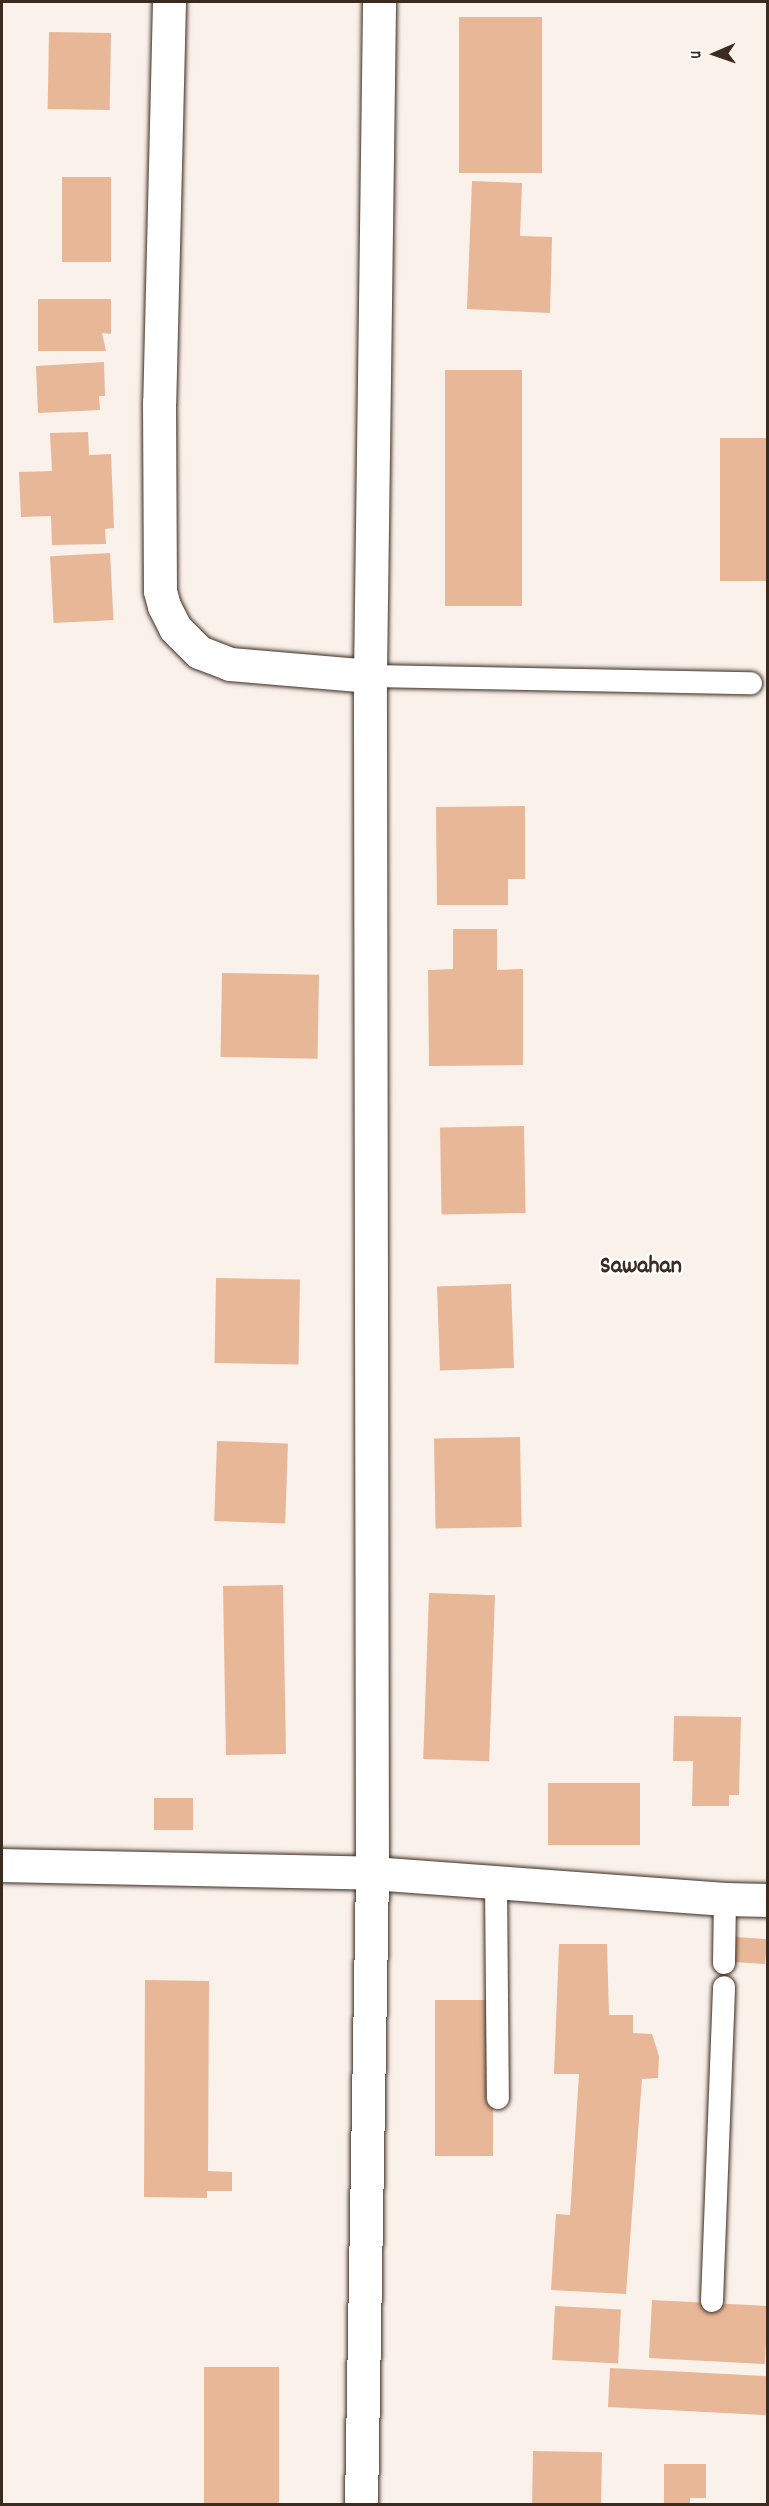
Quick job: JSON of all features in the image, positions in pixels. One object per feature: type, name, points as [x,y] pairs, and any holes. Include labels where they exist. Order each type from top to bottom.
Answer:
[{"type":"street","points":[[169,2],[159,402],[160,591],[164,606],[175,628],[199,652],[230,664],[370,676]]},
{"type":"street","points":[[361,2505],[372,1873],[370,676],[379,2]]},
{"type":"street","points":[[2,1865],[372,1873],[726,1899],[768,1900]]},
{"type":"lane","points":[[370,676],[751,683]]},
{"type":"lane","points":[[496,1882],[498,2098]]},
{"type":"lane","points":[[724,1963],[726,1899]]},
{"type":"lane","points":[[712,2301],[724,1987]]},
{"type":"building","points":[[459,17],[542,17],[542,173],[459,173]]},
{"type":"building","points":[[49,32],[111,33],[110,110],[48,109]]},
{"type":"building","points":[[62,177],[111,177],[111,262],[62,262]]},
{"type":"building","points":[[472,181],[522,183],[520,236],[552,237],[550,313],[467,309]]},
{"type":"building","points":[[38,299],[111,299],[111,334],[102,333],[106,351],[38,351]]},
{"type":"building","points":[[104,362],[105,396],[99,396],[100,410],[38,413],[36,366]]},
{"type":"building","points":[[445,370],[522,370],[522,606],[445,606]]},
{"type":"building","points":[[88,432],[89,455],[111,454],[114,528],[105,529],[106,544],[52,545],[51,516],[21,517],[19,472],[52,471],[50,433]]},
{"type":"building","points":[[720,438],[768,438],[768,581],[720,581]]},
{"type":"building","points":[[110,553],[114,620],[54,623],[50,556]]},
{"type":"building","points":[[525,806],[525,879],[508,879],[508,905],[437,905],[436,807]]},
{"type":"building","points":[[453,929],[497,929],[497,970],[523,969],[523,1065],[429,1066],[428,970],[453,969]]},
{"type":"building","points":[[222,973],[319,975],[318,1059],[221,1057]]},
{"type":"building","points":[[524,1126],[526,1213],[442,1214],[440,1127]]},
{"type":"building","points":[[216,1278],[300,1279],[299,1364],[215,1363]]},
{"type":"building","points":[[511,1284],[514,1368],[440,1371],[437,1287]]},
{"type":"building","points":[[520,1437],[522,1527],[436,1528],[434,1439]]},
{"type":"building","points":[[217,1441],[288,1443],[285,1523],[214,1521]]},
{"type":"building","points":[[283,1585],[286,1754],[226,1755],[223,1586]]},
{"type":"building","points":[[429,1593],[495,1595],[489,1761],[423,1759]]},
{"type":"building","points":[[674,1716],[741,1717],[739,1795],[729,1795],[729,1806],[692,1806],[693,1761],[673,1761]]},
{"type":"building","points":[[548,1783],[640,1783],[640,1845],[548,1845]]},
{"type":"building","points":[[154,1798],[193,1798],[193,1830],[154,1830]]},
{"type":"building","points":[[736,1937],[767,1939],[765,1964],[734,1962]]},
{"type":"building","points":[[559,1944],[607,1944],[609,2015],[633,2015],[633,2033],[652,2034],[659,2056],[658,2078],[642,2079],[626,2294],[551,2290],[556,2214],[570,2215],[579,2074],[554,2074]]},
{"type":"building","points":[[145,1980],[209,1981],[208,2171],[232,2172],[232,2191],[207,2191],[207,2198],[144,2197]]},
{"type":"building","points":[[435,2000],[493,2000],[493,2156],[435,2156]]},
{"type":"building","points":[[652,2300],[768,2306],[765,2364],[649,2358]]},
{"type":"building","points":[[555,2306],[621,2309],[618,2363],[552,2360]]},
{"type":"building","points":[[204,2367],[279,2367],[279,2504],[204,2504]]},
{"type":"building","points":[[610,2368],[768,2376],[766,2415],[608,2407]]},
{"type":"building","points":[[533,2451],[602,2452],[601,2504],[532,2504]]},
{"type":"building","points":[[664,2464],[706,2464],[706,2498],[690,2498],[690,2504],[664,2504]]},
{"type":"district","name":"Sawahan","points":[[641,1268]]}]
